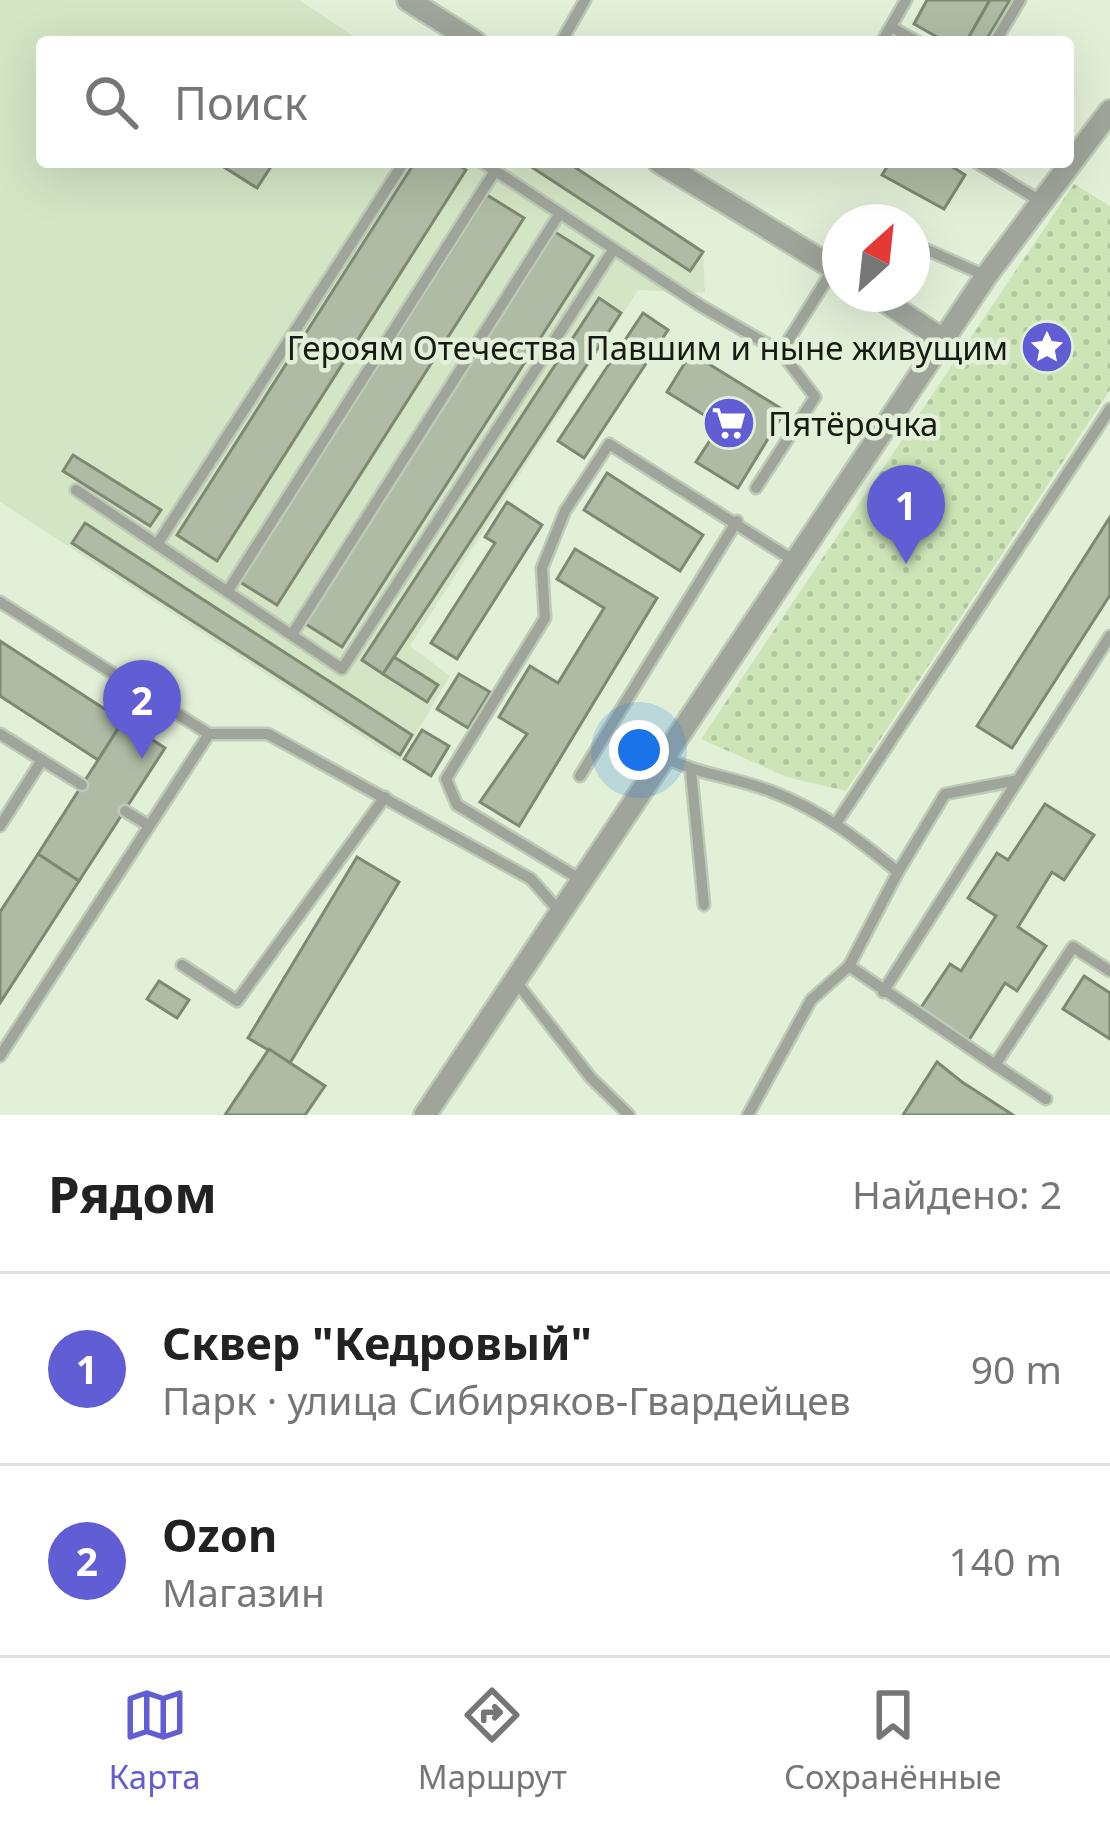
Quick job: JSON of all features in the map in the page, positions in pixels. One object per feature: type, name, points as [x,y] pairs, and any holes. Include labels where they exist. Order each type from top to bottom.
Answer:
[{"type":"street","points":[[408,0],[465,36]]},
{"type":"street","points":[[1074,159],[1110,111]]},
{"type":"street","points":[[669,168],[822,261]]},
{"type":"street","points":[[425,1115],[986,276],[1067,168]]},
{"type":"street","points":[[901,312],[945,341]]},
{"type":"lane","points":[[565,36],[586,0]]},
{"type":"lane","points":[[886,36],[906,0]]},
{"type":"lane","points":[[998,36],[1020,0]]},
{"type":"lane","points":[[891,27],[907,36]]},
{"type":"lane","points":[[158,543],[400,168]]},
{"type":"lane","points":[[492,168],[781,352],[815,397],[756,488]]},
{"type":"lane","points":[[986,168],[1042,202]]},
{"type":"lane","points":[[229,589],[495,170]]},
{"type":"lane","points":[[293,634],[560,213]]},
{"type":"lane","points":[[76,490],[342,669],[614,250]]},
{"type":"lane","points":[[930,251],[986,276]]},
{"type":"lane","points":[[781,352],[822,292]]},
{"type":"lane","points":[[837,822],[1110,409]]},
{"type":"lane","points":[[583,881],[457,806],[446,778],[545,618],[542,568],[565,512],[609,444],[797,562]]},
{"type":"lane","points":[[580,776],[736,521]]},
{"type":"lane","points":[[0,602],[209,734],[268,734],[385,796],[531,879],[560,912]]},
{"type":"lane","points":[[883,992],[1110,636]]},
{"type":"lane","points":[[0,734],[82,784]]},
{"type":"lane","points":[[0,1056],[209,734]]},
{"type":"lane","points":[[666,758],[691,770],[770,790],[837,822],[898,872]]},
{"type":"lane","points":[[0,826],[42,760]]},
{"type":"lane","points":[[691,770],[704,905]]},
{"type":"lane","points":[[748,1115],[811,1000],[849,966],[945,794],[1018,780]]},
{"type":"lane","points":[[182,964],[236,1001],[385,796]]},
{"type":"lane","points":[[124,811],[148,825]]},
{"type":"lane","points":[[995,1065],[1073,947],[1110,971]]},
{"type":"lane","points":[[849,966],[1046,1099]]},
{"type":"lane","points":[[517,983],[591,1078],[628,1115]]},
{"type":"shaded area","points":[[0,0],[299,0],[353,36],[36,36],[36,168],[576,168],[703,252],[705,293],[638,290],[410,646],[450,676],[400,761],[0,502]]},
{"type":"shaded area","points":[[1074,184],[1110,206],[1110,390],[846,791],[787,777],[701,739]]},
{"type":"building","points":[[927,0],[990,0],[969,36],[935,36],[914,24]]},
{"type":"building","points":[[990,0],[1010,0],[989,36],[969,36]]},
{"type":"building","points":[[225,168],[270,168],[257,188]]},
{"type":"building","points":[[411,168],[466,170],[217,561],[177,535]]},
{"type":"building","points":[[533,168],[576,168],[703,252],[690,271]]},
{"type":"building","points":[[886,168],[954,168],[965,175],[944,209],[882,175]]},
{"type":"building","points":[[487,195],[524,218],[277,605],[240,582]]},
{"type":"building","points":[[555,232],[593,256],[342,647],[304,623]]},
{"type":"building","points":[[599,298],[621,313],[383,674],[362,660]]},
{"type":"building","points":[[643,313],[668,330],[584,458],[558,441]]},
{"type":"building","points":[[691,353],[785,411],[738,488],[696,462],[720,425],[667,392]]},
{"type":"building","points":[[73,455],[161,510],[150,526],[63,471]]},
{"type":"building","points":[[607,473],[703,535],[680,571],[584,510]]},
{"type":"building","points":[[507,502],[542,525],[457,659],[431,643],[495,543],[485,537]]},
{"type":"building","points":[[1110,517],[1110,595],[1012,748],[977,726]]},
{"type":"building","points":[[85,523],[412,735],[400,755],[72,543]]},
{"type":"building","points":[[575,549],[657,598],[519,826],[480,802],[527,734],[499,717],[530,666],[558,683],[604,608],[557,579]]},
{"type":"building","points":[[0,641],[123,721],[98,760],[0,696]]},
{"type":"building","points":[[394,657],[438,685],[427,702],[383,674]]},
{"type":"building","points":[[459,674],[490,692],[468,728],[437,709]]},
{"type":"building","points":[[123,721],[165,748],[79,881],[38,854]]},
{"type":"building","points":[[422,730],[449,746],[431,776],[404,759]]},
{"type":"building","points":[[1045,804],[1094,835],[1064,880],[1052,872],[1018,927],[1046,946],[1017,991],[1005,983],[969,1040],[920,1009],[950,964],[961,971],[996,916],[968,898],[997,853],[1008,860]]},
{"type":"building","points":[[38,854],[79,881],[0,1003],[0,912]]},
{"type":"building","points":[[357,857],[399,882],[290,1063],[248,1038]]},
{"type":"building","points":[[1084,976],[1110,993],[1110,1039],[1063,1009]]},
{"type":"building","points":[[159,981],[189,1000],[177,1018],[147,999]]},
{"type":"building","points":[[269,1049],[325,1086],[305,1115],[225,1115]]},
{"type":"building","points":[[937,1062],[962,1082],[1013,1115],[903,1115]]},
{"type":"place","name":"Героям Отечества Павшим и ныне живущим","points":[[1047,347]]},
{"type":"place","name":"Пятёрочка","points":[[729,423]]},
{"type":"place","name":"Сквер \"Кедровый\"","points":[[906,564]]},
{"type":"place","name":"Ozon","points":[[142,759]]}]
